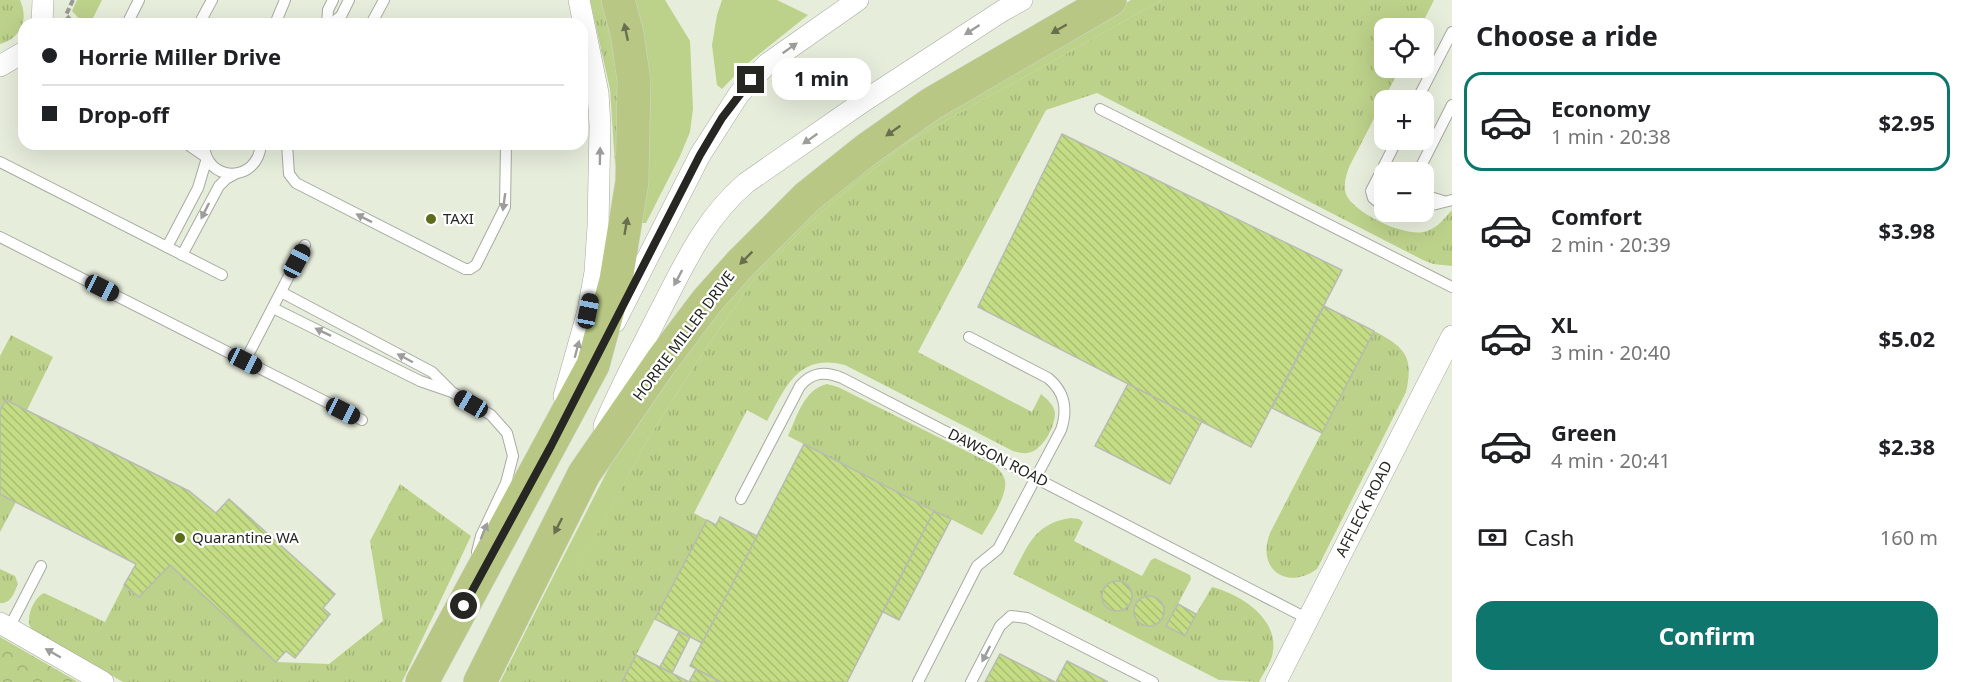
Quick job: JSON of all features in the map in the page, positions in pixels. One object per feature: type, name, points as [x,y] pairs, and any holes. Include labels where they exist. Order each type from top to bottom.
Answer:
[{"type":"main road","points":[[422,682],[593,365],[616,280],[632,182],[634,81],[627,33],[618,0]]},
{"type":"main road","name":"HORRIE MILLER DRIVE","points":[[480,682],[584,474],[661,362],[707,301],[740,264],[807,197],[866,150],[931,104],[1110,0]]},
{"type":"street","points":[[579,0],[581,18]]},
{"type":"street","points":[[593,365],[700,155],[739,94],[767,64],[858,0]]},
{"type":"street","points":[[584,474],[618,393],[696,243],[720,209],[746,183],[864,101],[1022,0]]},
{"type":"street","points":[[551,446],[588,311],[595,272],[600,126],[598,93],[588,51]]},
{"type":"street","name":"AFFLECK ROAD","points":[[1276,682],[1452,336]]},
{"type":"street","points":[[5,625],[103,682]]},
{"type":"lane","points":[[130,18],[139,0]]},
{"type":"lane","points":[[202,18],[212,0]]},
{"type":"lane","points":[[277,18],[285,0]]},
{"type":"lane","points":[[329,18],[328,10],[333,0]]},
{"type":"lane","points":[[338,18],[349,0]]},
{"type":"lane","points":[[374,18],[384,0]]},
{"type":"lane","points":[[573,0],[579,18]]},
{"type":"lane","points":[[1422,90],[1452,32]]},
{"type":"lane","points":[[1423,162],[1452,105]]},
{"type":"lane","points":[[1100,110],[1452,287]]},
{"type":"lane","points":[[182,255],[219,186],[235,174],[243,172],[257,160],[260,150]]},
{"type":"lane","points":[[287,150],[289,174],[296,183],[465,270],[476,265],[505,207],[506,150]]},
{"type":"lane","points":[[205,151],[212,165],[219,170],[235,174]]},
{"type":"lane","points":[[167,247],[198,188],[205,151]]},
{"type":"lane","points":[[0,162],[222,275]]},
{"type":"lane","points":[[1374,185],[1371,191],[1374,200]]},
{"type":"lane","points":[[1434,200],[1449,201]]},
{"type":"lane","points":[[1434,205],[1449,201]]},
{"type":"lane","points":[[0,237],[363,420]]},
{"type":"lane","points":[[245,361],[305,246]]},
{"type":"lane","points":[[281,292],[432,372],[452,392]]},
{"type":"lane","points":[[273,308],[420,381],[452,392],[491,415],[507,433],[513,456],[506,483],[481,536],[475,560],[474,588]]},
{"type":"lane","points":[[918,682],[977,566],[998,549],[1061,430],[1064,419],[1063,396],[1058,386],[1048,378],[969,337]]},
{"type":"lane","name":"DAWSON ROAD","points":[[741,499],[800,386],[810,376],[827,373],[842,378],[1036,477],[1308,620]]},
{"type":"lane","points":[[5,625],[41,566]]},
{"type":"lane","points":[[971,682],[1000,626],[1011,616],[1027,618],[1153,682]]},
{"type":"path","points":[[69,18],[66,15],[73,0]]},
{"type":"shaded area","points":[[0,0],[1452,0],[1452,682],[0,682]]},
{"type":"green space","points":[[0,0],[20,0],[24,14],[23,18],[18,18],[18,33],[0,44]]},
{"type":"green space","points":[[77,0],[102,0],[93,18],[78,18],[72,11]]},
{"type":"green space","points":[[590,0],[603,0],[610,25],[620,89],[618,165],[615,165],[610,89]]},
{"type":"green space","points":[[632,0],[665,0],[690,41],[693,109],[690,132],[646,223],[640,223]]},
{"type":"green space","points":[[722,0],[777,0],[808,15],[743,67],[722,89],[717,85],[712,45]]},
{"type":"green space","points":[[1131,0],[1162,0],[911,140],[808,224],[755,278],[698,360],[648,439],[568,589],[551,581],[616,454],[708,317],[833,188],[1031,55]]},
{"type":"green space","points":[[1162,0],[1434,0],[1425,18],[1374,18],[1374,78],[1395,78],[1389,90],[1374,90],[1374,118],[1349,167],[1345,187],[1346,194],[1351,201],[1374,218],[1374,222],[1407,231],[1431,230],[1452,210],[1452,266],[1433,264],[1423,260],[1097,93],[1046,110],[918,352],[1032,412],[1041,394],[1052,405],[1055,413],[1050,432],[1042,444],[1033,452],[1013,451],[845,365],[829,363],[805,368],[788,385],[767,421],[747,410],[694,513],[707,520],[622,682],[500,682],[551,581],[568,588],[648,439],[698,360],[755,278],[808,224],[911,140]]},
{"type":"green space","points":[[1374,331],[1393,342],[1405,354],[1409,370],[1406,392],[1317,569],[1295,578],[1285,577],[1277,573],[1267,557],[1270,533]]},
{"type":"green space","points":[[11,335],[53,357],[27,410],[6,400],[0,411],[0,356]]},
{"type":"green space","points":[[827,384],[838,387],[994,465],[1004,476],[1004,494],[982,535],[788,436],[807,398],[819,387]]},
{"type":"green space","points":[[400,484],[471,536],[402,682],[123,682],[32,630],[30,626],[29,615],[33,604],[44,593],[105,622],[124,585],[139,597],[170,565],[276,662],[329,664],[383,621],[370,541]]},
{"type":"green space","points":[[0,494],[16,502],[0,532]]},
{"type":"green space","points":[[1071,518],[1083,522],[1074,541],[1142,576],[1151,560],[1155,558],[1190,575],[1191,579],[1178,604],[1196,614],[1212,587],[1234,595],[1255,609],[1270,628],[1273,639],[1271,659],[1259,682],[1219,680],[1013,574],[1028,545],[1041,530]]},
{"type":"green space","points":[[0,569],[15,576],[18,584],[12,597],[4,603],[0,603]]},
{"type":"green space","points":[[0,637],[78,682],[0,682]]},
{"type":"building","points":[[1062,134],[1342,270],[1251,447],[978,307]]},
{"type":"building","points":[[1324,306],[1374,331],[1322,433],[1272,408]]},
{"type":"building","points":[[1128,384],[1202,421],[1170,484],[1095,446]]},
{"type":"building","name":"Quarantine WA","points":[[6,400],[189,491],[216,513],[229,499],[335,594],[323,608],[330,614],[295,658],[286,651],[276,662],[170,565],[139,597],[124,585],[136,564],[0,494],[0,411]]},
{"type":"building","points":[[804,444],[934,511],[847,682],[721,682],[690,666]]},
{"type":"building","points":[[934,511],[951,519],[899,620],[883,612]]},
{"type":"building","points":[[720,517],[757,536],[702,643],[655,619],[707,520],[716,525]]},
{"type":"building","points":[[1117,581],[1123,582],[1131,590],[1131,602],[1123,610],[1117,611],[1111,610],[1103,602],[1102,596],[1103,590],[1111,582]]},
{"type":"building","points":[[1149,596],[1155,597],[1163,605],[1163,617],[1155,625],[1149,626],[1143,625],[1135,617],[1134,611],[1135,605],[1143,597]]},
{"type":"building","points":[[1178,604],[1196,614],[1185,636],[1166,626]]},
{"type":"building","points":[[679,632],[690,637],[672,673],[660,667]]},
{"type":"building","points":[[1000,654],[1055,682],[985,682]]},
{"type":"building","points":[[636,655],[689,682],[622,682]]},
{"type":"building","points":[[1067,661],[1108,682],[1056,682]]},
{"type":"building","points":[[696,669],[721,682],[689,682]]},
{"type":"place","name":"TAXI","points":[[431,219]]},
{"type":"place","name":"Quarantine WA","points":[[180,538]]},
{"type":"route","points":[[464,606],[551,446],[700,155],[722,118],[751,80]]}]
